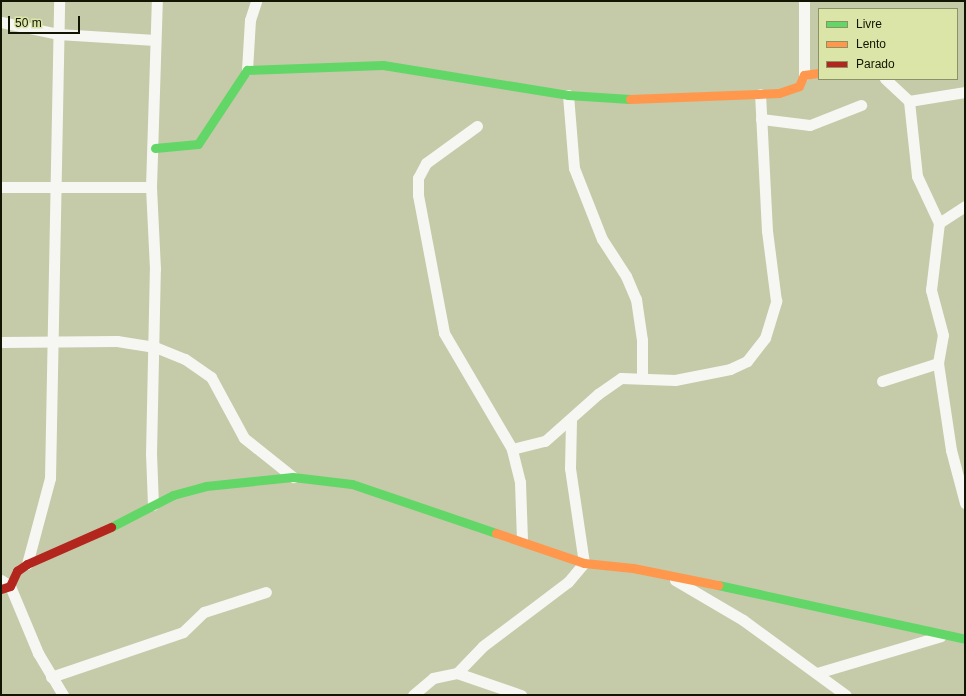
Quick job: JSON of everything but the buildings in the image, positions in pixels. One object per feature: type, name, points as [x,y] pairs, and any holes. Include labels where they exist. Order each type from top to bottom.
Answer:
[{"type":"street","points":[[27,564],[50,478],[51,342],[56,188],[59,1]]},
{"type":"street","points":[[153,505],[151,454],[155,347],[151,187],[155,148],[155,40],[157,1]]},
{"type":"street","points":[[155,148],[198,144],[247,70],[250,20],[256,1]]},
{"type":"street","points":[[247,70],[383,65],[568,95],[635,99],[760,94],[793,90],[804,76],[804,1]]},
{"type":"street","points":[[1,22],[58,34],[155,40]]},
{"type":"street","points":[[804,76],[818,73]]},
{"type":"street","points":[[886,80],[909,101],[916,176],[939,222],[931,290],[943,335],[938,363],[951,450],[965,503]]},
{"type":"street","points":[[909,101],[965,92]]},
{"type":"street","points":[[512,449],[545,440],[610,384],[622,378],[642,377],[675,380],[730,369],[747,361],[765,338],[776,301],[767,230],[760,94]]},
{"type":"street","points":[[568,95],[574,168],[602,240],[636,299],[642,340],[642,377]]},
{"type":"street","points":[[761,119],[810,125],[860,104]]},
{"type":"street","points":[[477,126],[426,163],[418,178],[418,195],[444,333],[512,449],[520,482],[522,540]]},
{"type":"street","points":[[1,187],[151,187]]},
{"type":"street","points":[[939,222],[965,206]]},
{"type":"street","points":[[1,342],[117,340],[155,347],[184,359],[211,377],[244,438],[293,477]]},
{"type":"street","points":[[882,381],[938,363]]},
{"type":"street","points":[[457,673],[483,646],[568,582],[584,563],[570,468],[571,419]]},
{"type":"street","points":[[63,695],[4,585],[17,571],[27,564],[173,495],[206,486],[293,477],[352,484],[522,540],[584,563],[633,568],[673,578],[766,595],[941,636],[965,639]]},
{"type":"street","points":[[673,578],[743,620],[818,673],[846,695]]},
{"type":"street","points":[[52,677],[183,632],[204,612],[266,592]]},
{"type":"street","points":[[818,673],[941,636]]},
{"type":"street","points":[[413,695],[433,678],[457,673],[521,695]]},
{"type":"traffic: fast","points":[[155,148],[198,144],[247,70],[383,65],[568,95],[630,99]]},
{"type":"traffic: fast","points":[[111,527],[173,495],[206,486],[293,477],[352,484],[496,533]]},
{"type":"traffic: fast","points":[[718,585],[965,639]]},
{"type":"traffic: slow","points":[[630,99],[779,93],[799,86],[804,75],[818,73]]},
{"type":"traffic: slow","points":[[496,533],[584,563],[633,568],[718,585]]},
{"type":"traffic: jam","points":[[1,589],[10,586],[17,571],[27,564],[111,527]]}]
